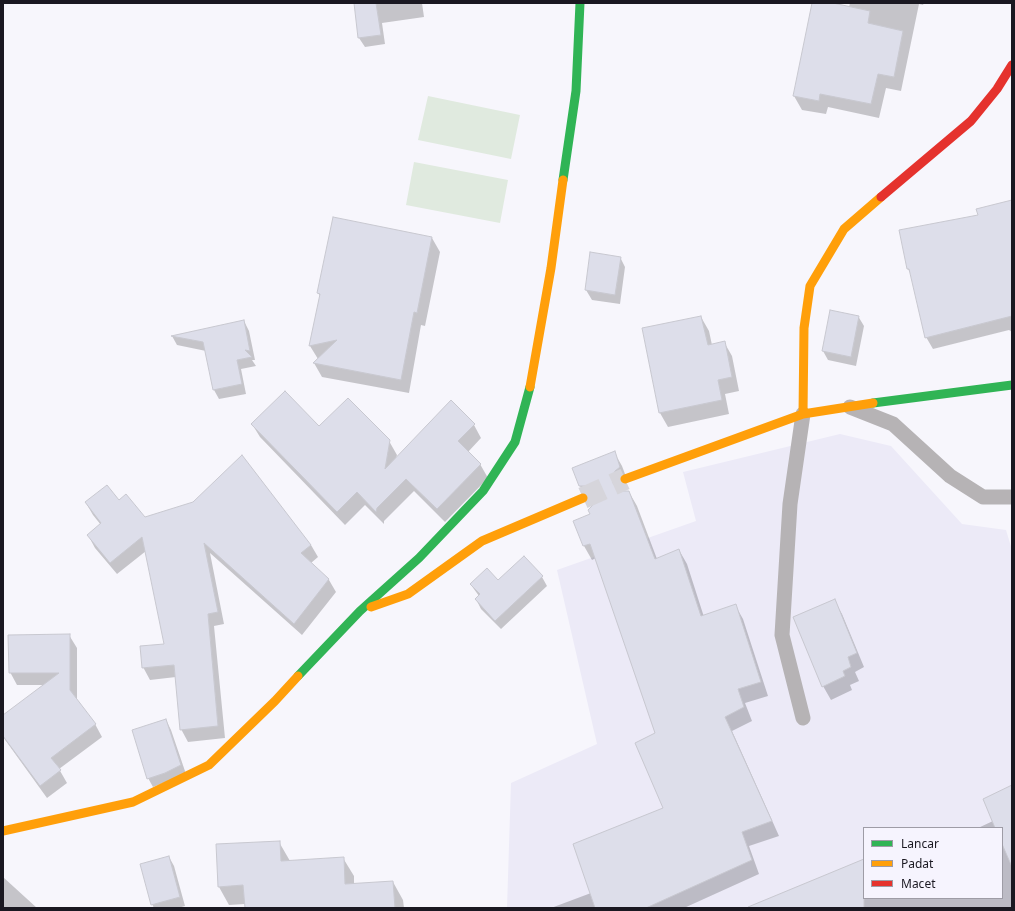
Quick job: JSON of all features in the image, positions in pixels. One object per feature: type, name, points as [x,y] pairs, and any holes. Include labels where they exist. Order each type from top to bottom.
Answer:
[{"type":"main road","points":[[3,831],[133,802],[209,765],[275,701],[360,611],[419,558],[483,491],[515,442],[533,377],[551,268],[576,91],[580,3]]},
{"type":"main road","points":[[803,414],[804,328],[810,286],[836,242],[844,229],[971,121],[997,89],[1012,65]]},
{"type":"main road","points":[[625,479],[803,414],[847,406],[1012,385]]},
{"type":"main road","points":[[360,611],[408,594],[482,541],[583,498]]},
{"type":"lane","points":[[847,406],[892,424],[950,476],[983,497],[1012,497]]},
{"type":"lane","points":[[803,414],[790,504],[782,634],[803,718]]},
{"type":"shaded area","points":[[428,96],[520,115],[511,159],[418,140]]},
{"type":"shaded area","points":[[414,162],[508,180],[500,223],[406,205]]},
{"type":"shaded area","points":[[840,434],[891,446],[962,524],[1006,530],[1012,550],[1012,908],[507,908],[511,783],[597,744],[557,570],[696,521],[683,472]]},
{"type":"building","points":[[354,3],[376,3],[381,35],[358,38]]},
{"type":"building","points":[[812,3],[833,3],[870,11],[868,23],[903,31],[894,77],[878,74],[871,104],[820,94],[819,101],[793,96]]},
{"type":"building","points":[[1012,200],[1012,316],[925,338],[909,269],[907,269],[899,230],[978,215],[976,209]]},
{"type":"building","points":[[333,217],[432,237],[417,313],[414,312],[401,380],[313,363],[337,340],[309,346],[320,294],[317,293]]},
{"type":"building","points":[[590,252],[621,257],[615,295],[585,290]]},
{"type":"building","points":[[830,310],[859,316],[851,357],[822,351]]},
{"type":"building","points":[[701,316],[708,345],[725,341],[732,377],[718,380],[722,400],[659,413],[642,328]]},
{"type":"building","points":[[244,320],[250,351],[245,350],[252,357],[237,360],[242,384],[213,390],[203,342],[171,336]]},
{"type":"building","points":[[285,391],[319,426],[348,398],[390,440],[385,469],[451,400],[475,424],[458,441],[481,464],[437,509],[406,479],[377,508],[376,512],[357,492],[337,512],[251,424]]},
{"type":"building","points":[[615,451],[620,467],[615,471],[613,483],[617,489],[629,491],[655,559],[679,549],[701,616],[736,604],[761,682],[738,689],[744,707],[725,717],[772,821],[742,832],[752,860],[646,908],[595,908],[573,844],[663,808],[635,743],[655,733],[590,544],[583,546],[573,521],[590,514],[588,510],[593,505],[595,493],[591,488],[579,486],[572,468]]},
{"type":"building","points":[[242,455],[311,545],[301,553],[329,579],[294,624],[204,543],[218,612],[208,614],[218,726],[180,730],[174,665],[142,668],[140,646],[164,644],[142,537],[110,563],[87,535],[101,523],[85,502],[107,485],[119,500],[126,494],[145,517],[193,502]]},
{"type":"building","points":[[524,556],[543,576],[495,621],[475,599],[480,594],[470,584],[487,568],[498,580]]},
{"type":"building","points":[[835,599],[857,653],[848,657],[851,667],[843,671],[845,676],[822,687],[793,617]]},
{"type":"building","points":[[70,634],[70,690],[96,724],[51,758],[61,770],[40,786],[3,736],[3,715],[59,673],[9,673],[8,635]]},
{"type":"building","points":[[166,719],[181,765],[165,773],[147,779],[132,730]]},
{"type":"building","points":[[1012,785],[1012,867],[1003,846],[1003,827],[995,827],[983,799]]},
{"type":"building","points":[[280,841],[281,861],[344,857],[345,884],[393,881],[395,908],[245,908],[243,885],[218,887],[216,844]]},
{"type":"building","points":[[169,856],[180,897],[151,905],[140,864]]},
{"type":"building","points":[[863,859],[864,908],[748,907]]},
{"type":"tunnel","points":[[583,498],[625,479]]},
{"type":"traffic: fast","points":[[563,180],[576,91],[580,3]]},
{"type":"traffic: fast","points":[[873,403],[1012,385]]},
{"type":"traffic: fast","points":[[298,676],[360,611],[419,558],[483,491],[515,442],[530,387]]},
{"type":"traffic: slow","points":[[530,387],[551,268],[563,180]]},
{"type":"traffic: slow","points":[[803,414],[804,328],[810,286],[844,229],[881,197]]},
{"type":"traffic: slow","points":[[625,479],[803,414],[873,403]]},
{"type":"traffic: slow","points":[[371,607],[408,594],[482,541],[583,498]]},
{"type":"traffic: slow","points":[[3,831],[133,802],[209,765],[275,701],[298,676]]},
{"type":"traffic: jam","points":[[881,197],[971,121],[997,89],[1012,65]]}]
